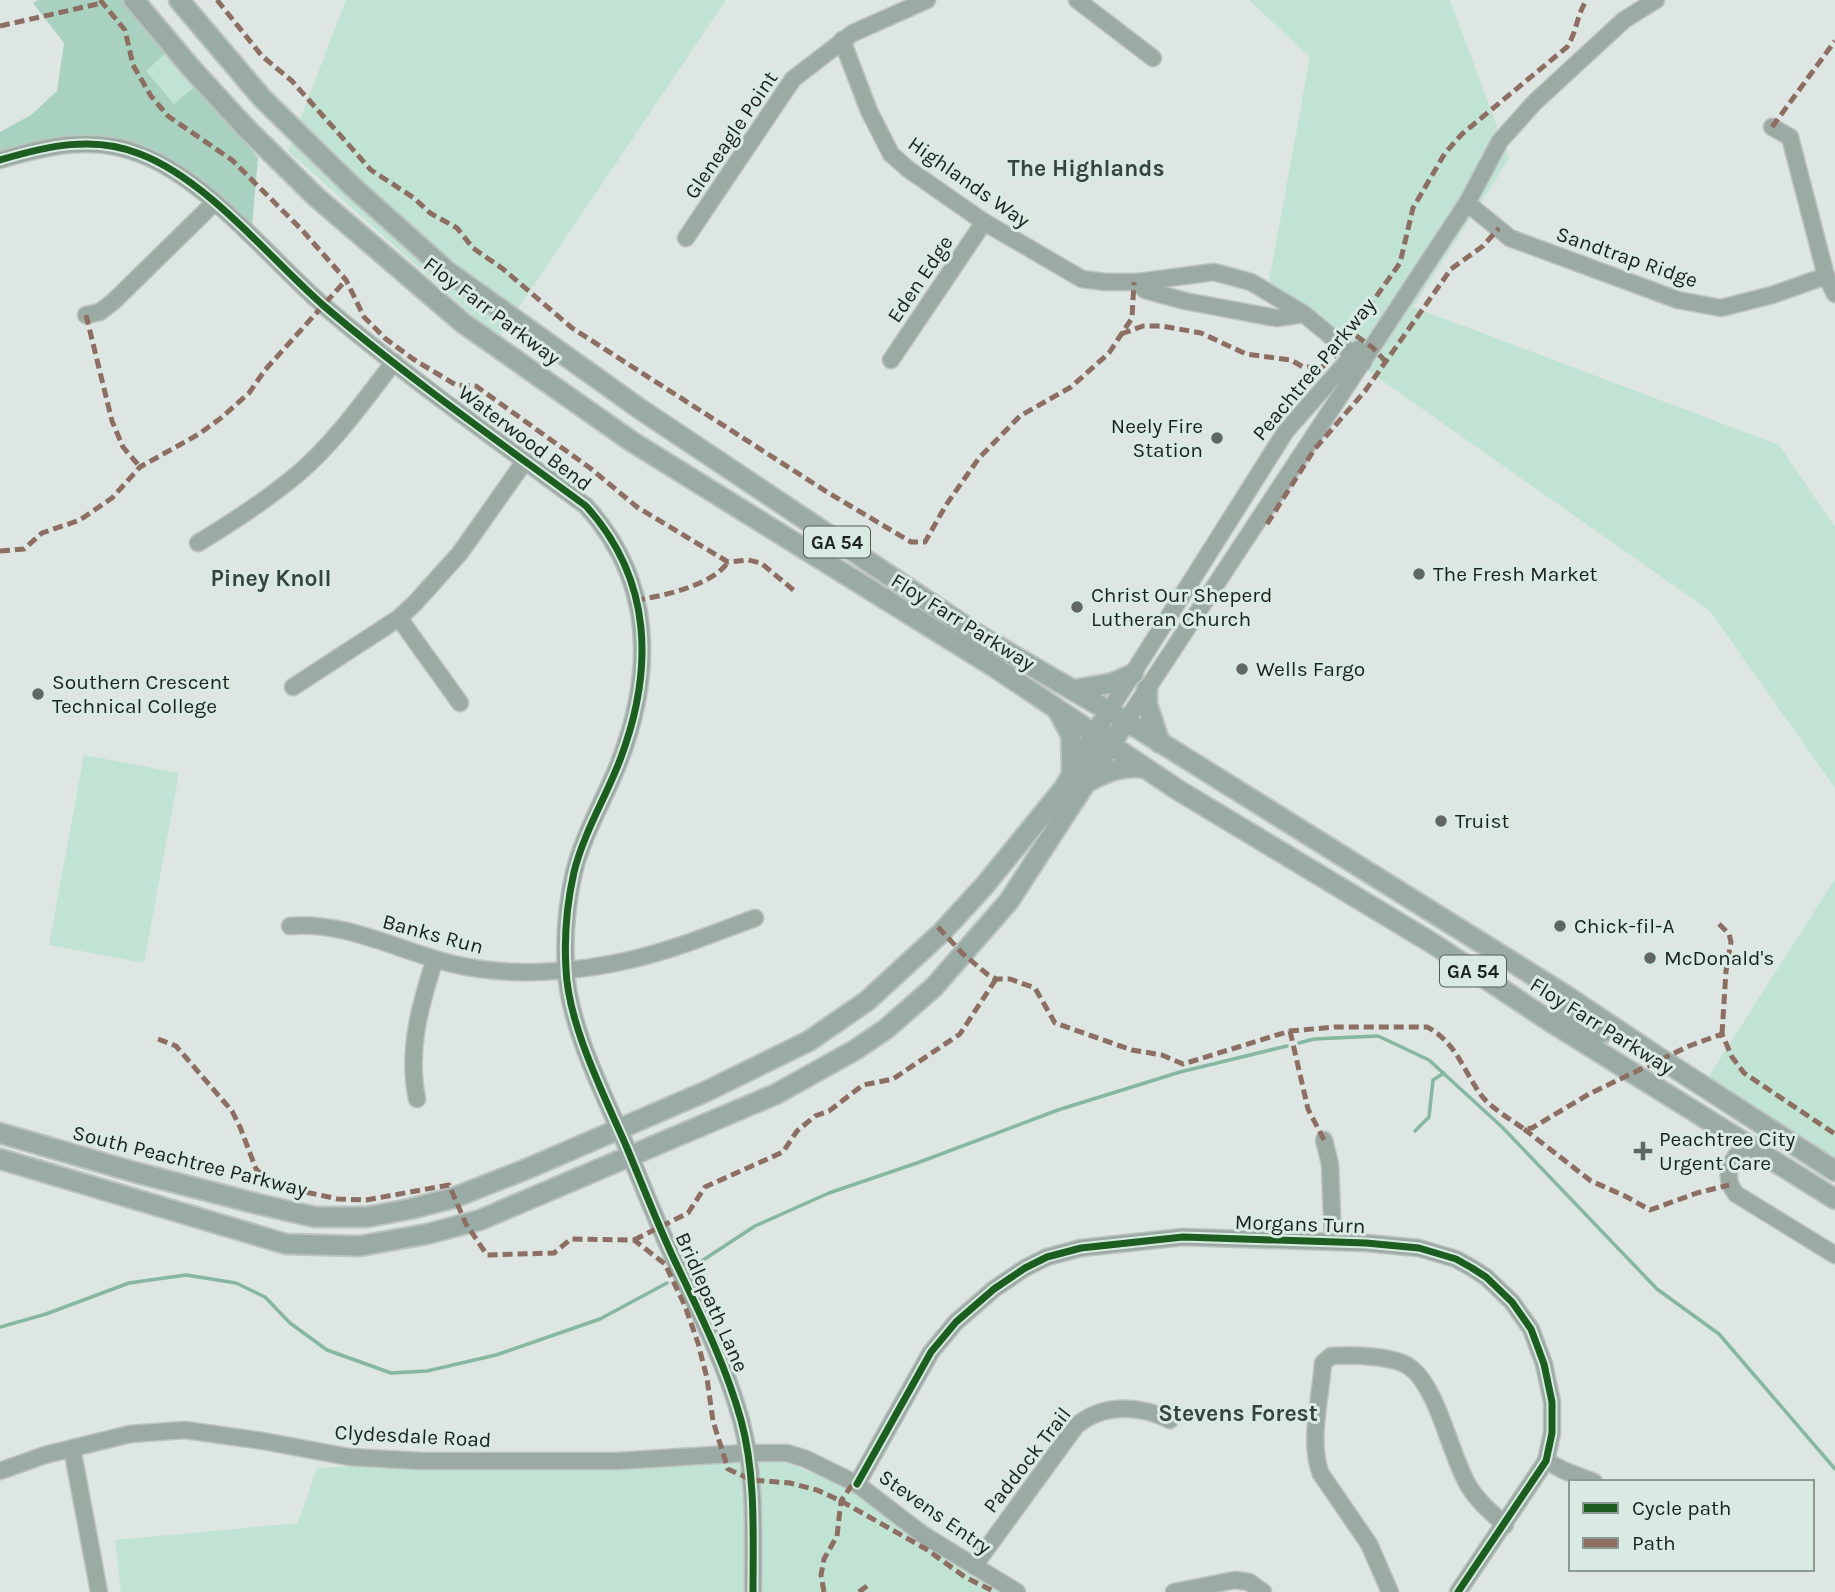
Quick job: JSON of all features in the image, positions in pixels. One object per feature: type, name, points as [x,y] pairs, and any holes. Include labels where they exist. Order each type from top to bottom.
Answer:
[{"type":"main road","name":"Floy Farr Parkway","points":[[134,0],[246,128],[316,196],[463,323],[631,441],[996,668],[1178,790],[1432,943],[1551,1022],[1835,1199]]},
{"type":"main road","name":"Floy Farr Parkway","points":[[179,0],[262,98],[353,187],[447,271],[640,409],[979,636],[1117,716],[1565,995],[1835,1171]]},
{"type":"main road","points":[[1073,690],[1113,683],[1133,674]]},
{"type":"main road","points":[[1147,689],[1147,704],[1160,743]]},
{"type":"main road","points":[[0,1158],[286,1244],[360,1245],[427,1234],[480,1220],[776,1094],[855,1050],[902,1016],[934,987],[1009,901],[1080,778],[1071,735],[1058,710]]},
{"type":"main road","points":[[1103,740],[1117,716]]},
{"type":"main road","name":"South Peachtree Parkway","points":[[0,1133],[134,1172],[315,1217],[367,1217],[453,1198],[707,1091],[808,1041],[867,1001],[951,923],[1064,788],[1080,778],[1103,740]]},
{"type":"main road","points":[[1080,778],[1130,766],[1145,768]]},
{"type":"main road","points":[[1432,943],[1450,944],[1530,994],[1539,997],[1565,995]]},
{"type":"main road","points":[[1551,1022],[1559,1013],[1567,1014],[1628,1049],[1646,1049]]},
{"type":"street","name":"Gleneagle Point","points":[[686,239],[793,79],[842,40],[927,0]]},
{"type":"street","points":[[1077,0],[1153,58]]},
{"type":"street","points":[[1117,716],[1147,689],[1358,359],[1413,286],[1467,203],[1500,141],[1535,102],[1623,20],[1656,0]]},
{"type":"street","name":"Highlands Way","points":[[842,40],[869,111],[891,154],[984,222],[1082,279],[1138,282],[1214,272],[1251,282],[1304,314],[1358,359]]},
{"type":"street","points":[[1772,127],[1790,137],[1826,276],[1835,294]]},
{"type":"street","name":"Waterwood Bend","points":[[0,160],[62,145],[99,143],[142,154],[172,171],[215,202],[323,305],[394,362],[586,506],[609,533],[632,582],[644,652],[637,709],[620,760],[575,869],[567,920],[566,970],[574,1020],[619,1129]]},
{"type":"street","points":[[86,315],[100,312],[114,301],[215,202]]},
{"type":"street","name":"Sandtrap Ridge","points":[[1467,203],[1510,238],[1678,300],[1721,308],[1772,295],[1826,276]]},
{"type":"street","name":"Eden Edge","points":[[891,360],[984,222]]},
{"type":"street","name":"Highlands Way","points":[[1138,282],[1145,290],[1196,303],[1276,318],[1304,314]]},
{"type":"street","name":"Peachtree Parkway","points":[[1117,716],[1133,674],[1286,431],[1358,359]]},
{"type":"street","points":[[198,543],[227,526],[300,472],[337,434],[394,362]]},
{"type":"street","points":[[293,687],[399,618],[460,553],[524,461]]},
{"type":"street","points":[[1186,589],[1206,599]]},
{"type":"street","points":[[399,618],[460,703]]},
{"type":"street","name":"Banks Run","points":[[290,926],[328,927],[435,959],[490,971],[566,970],[633,959],[755,918]]},
{"type":"street","points":[[417,1099],[413,1079],[413,1056],[417,1019],[435,959]]},
{"type":"street","name":"Bridlepath Lane","points":[[619,1129],[727,1379],[742,1422],[752,1480],[753,1592]]},
{"type":"street","points":[[1324,1140],[1330,1164],[1332,1242]]},
{"type":"street","points":[[1748,1144],[1734,1159],[1729,1170],[1729,1185],[1737,1194],[1835,1255]]},
{"type":"street","name":"Morgans Turn","points":[[857,1484],[931,1352],[956,1322],[994,1289],[1046,1257],[1082,1248],[1183,1237],[1394,1245],[1434,1252],[1472,1268],[1499,1287],[1531,1328],[1544,1364],[1552,1402],[1552,1433],[1546,1461],[1458,1592]]},
{"type":"street","points":[[1390,1592],[1368,1544],[1316,1463],[1315,1448],[1324,1363],[1331,1356],[1396,1360],[1411,1367],[1422,1380],[1432,1400],[1476,1498],[1505,1525]]},
{"type":"street","name":"Paddock Trail","points":[[974,1566],[1076,1426],[1088,1416],[1108,1410],[1132,1408],[1154,1412],[1170,1420]]},
{"type":"street","name":"Clydesdale Road","points":[[0,1471],[45,1455],[130,1434],[185,1430],[349,1457],[421,1461],[651,1461],[746,1453]]},
{"type":"street","points":[[72,1448],[99,1592]]},
{"type":"street","name":"Stevens Entry","points":[[746,1453],[788,1453],[806,1458],[857,1484],[922,1534],[1017,1592]]},
{"type":"street","points":[[1546,1461],[1589,1480]]},
{"type":"street","points":[[1174,1592],[1235,1580],[1249,1582],[1263,1592]]},
{"type":"green space","points":[[38,0],[125,0],[167,52],[146,71],[174,104],[198,84],[258,158],[252,225],[167,163],[117,142],[0,157],[0,132],[31,115],[57,91],[64,43],[33,3]]},
{"type":"green space","points":[[346,0],[726,0],[498,338],[288,151]]},
{"type":"green space","points":[[1249,0],[1450,0],[1509,159],[1413,307],[1779,445],[1835,527],[1835,788],[1710,611],[1266,299],[1310,57]]},
{"type":"green space","points":[[167,52],[198,84],[174,105],[145,70]]},
{"type":"green space","points":[[84,755],[179,773],[144,963],[49,945]]},
{"type":"green space","points":[[1835,879],[1835,1162],[1702,1087]]},
{"type":"green space","points":[[747,1447],[904,1509],[1027,1592],[121,1592],[115,1540],[298,1523],[317,1468]]},
{"type":"waterway","points":[[1299,1043],[1314,1039],[1378,1036],[1429,1060],[1502,1127],[1657,1289],[1719,1334],[1835,1469]]},
{"type":"waterway","points":[[694,1266],[755,1226],[829,1193],[1058,1110],[1180,1072],[1287,1046]]},
{"type":"waterway","points":[[1415,1131],[1429,1117],[1433,1080],[1444,1073]]},
{"type":"waterway","points":[[0,1327],[46,1314],[129,1283],[186,1275],[236,1283],[265,1297],[290,1323],[327,1350],[391,1373],[427,1371],[496,1355],[600,1319],[667,1283]]},
{"type":"marked path","points":[[100,0],[125,30],[133,65],[151,96],[168,116],[232,160],[302,230],[346,280],[364,317],[386,339],[456,385],[476,386],[590,468],[637,507],[728,562],[748,560],[761,563],[797,593]]},
{"type":"marked path","points":[[217,0],[262,56],[292,81],[371,170],[414,198],[430,213],[457,228],[473,248],[503,269],[572,328],[827,492],[911,542],[925,542],[946,505],[979,458],[1020,416],[1071,387],[1109,353],[1132,318],[1134,282]]},
{"type":"marked path","points":[[1386,362],[1373,348],[1351,332],[1400,263],[1413,208],[1445,153],[1462,134],[1567,47],[1587,0]]},
{"type":"marked path","points":[[0,26],[102,3]]},
{"type":"marked path","points":[[1772,127],[1835,41]]},
{"type":"marked path","points":[[1267,524],[1314,450],[1365,391],[1451,269],[1483,246],[1499,228]]},
{"type":"marked path","points":[[0,551],[24,549],[42,533],[80,520],[112,498],[140,467],[199,434],[221,418],[249,393],[265,370],[346,280]]},
{"type":"marked path","points":[[86,315],[112,421],[123,447],[140,467]]},
{"type":"marked path","points":[[1121,334],[1143,326],[1162,326],[1201,333],[1246,354],[1291,360],[1303,367],[1322,367],[1343,346],[1351,332]]},
{"type":"marked path","points":[[635,600],[686,589],[711,577],[728,562]]},
{"type":"marked path","points":[[1719,924],[1729,934],[1731,942],[1726,971],[1722,1034]]},
{"type":"marked path","points":[[938,927],[962,953],[987,974],[996,979],[1010,979],[1035,988],[1055,1023],[1132,1050],[1162,1055],[1183,1064],[1290,1031],[1335,1027],[1427,1027],[1445,1040],[1485,1100],[1524,1129],[1532,1128],[1589,1094],[1689,1046],[1722,1034],[1732,1057],[1744,1073],[1835,1134]]},
{"type":"marked path","points":[[634,1240],[688,1213],[705,1187],[783,1152],[797,1131],[863,1085],[893,1079],[960,1034],[996,979]]},
{"type":"marked path","points":[[1290,1031],[1308,1109],[1324,1140]]},
{"type":"marked path","points":[[158,1039],[176,1046],[232,1111],[256,1169],[269,1181],[338,1199],[366,1200],[449,1185],[466,1224],[487,1255],[554,1253],[571,1239],[634,1240],[665,1264],[685,1306],[698,1343],[707,1378],[713,1421],[728,1469],[752,1480],[790,1483],[817,1490],[841,1501],[926,1549],[965,1577],[995,1592]]},
{"type":"marked path","points":[[1524,1129],[1591,1181],[1650,1210],[1729,1185]]},
{"type":"marked path","points":[[824,1592],[821,1575],[824,1559],[837,1536],[841,1501],[854,1482]]},
{"type":"marked path","points":[[859,1592],[867,1586]]},
{"type":"cycle path","points":[[0,160],[53,147],[105,145],[140,154],[190,182],[355,332],[586,506],[608,534],[624,564],[635,595],[641,627],[642,660],[638,693],[620,760],[583,843],[574,872],[566,932],[568,991],[589,1060],[666,1242],[710,1336],[741,1420],[751,1484],[753,1592]]},
{"type":"cycle path","points":[[857,1484],[931,1352],[956,1322],[994,1289],[1047,1257],[1081,1248],[1183,1237],[1366,1243],[1419,1248],[1456,1259],[1472,1268],[1486,1277],[1512,1302],[1531,1329],[1544,1364],[1552,1402],[1552,1433],[1546,1461],[1458,1592]]},
{"type":"place","name":"Neely Fire Station","points":[[1217,438]]},
{"type":"place","name":"The Fresh Market","points":[[1419,574]]},
{"type":"place","name":"Christ Our Sheperd Lutheran Church","points":[[1077,607]]},
{"type":"place","name":"Wells Fargo","points":[[1242,669]]},
{"type":"place","name":"Southern Crescent Technical College","points":[[38,694]]},
{"type":"place","name":"Truist","points":[[1441,821]]},
{"type":"place","name":"Chick-fil-A","points":[[1560,926]]},
{"type":"place","name":"McDonald's","points":[[1650,958]]},
{"type":"place","name":"Peachtree City Urgent Care","points":[[1643,1151]]},
{"type":"district","name":"The Highlands","points":[[1086,168]]},
{"type":"district","name":"Piney Knoll","points":[[271,578]]},
{"type":"district","name":"Stevens Forest","points":[[1238,1413]]}]
